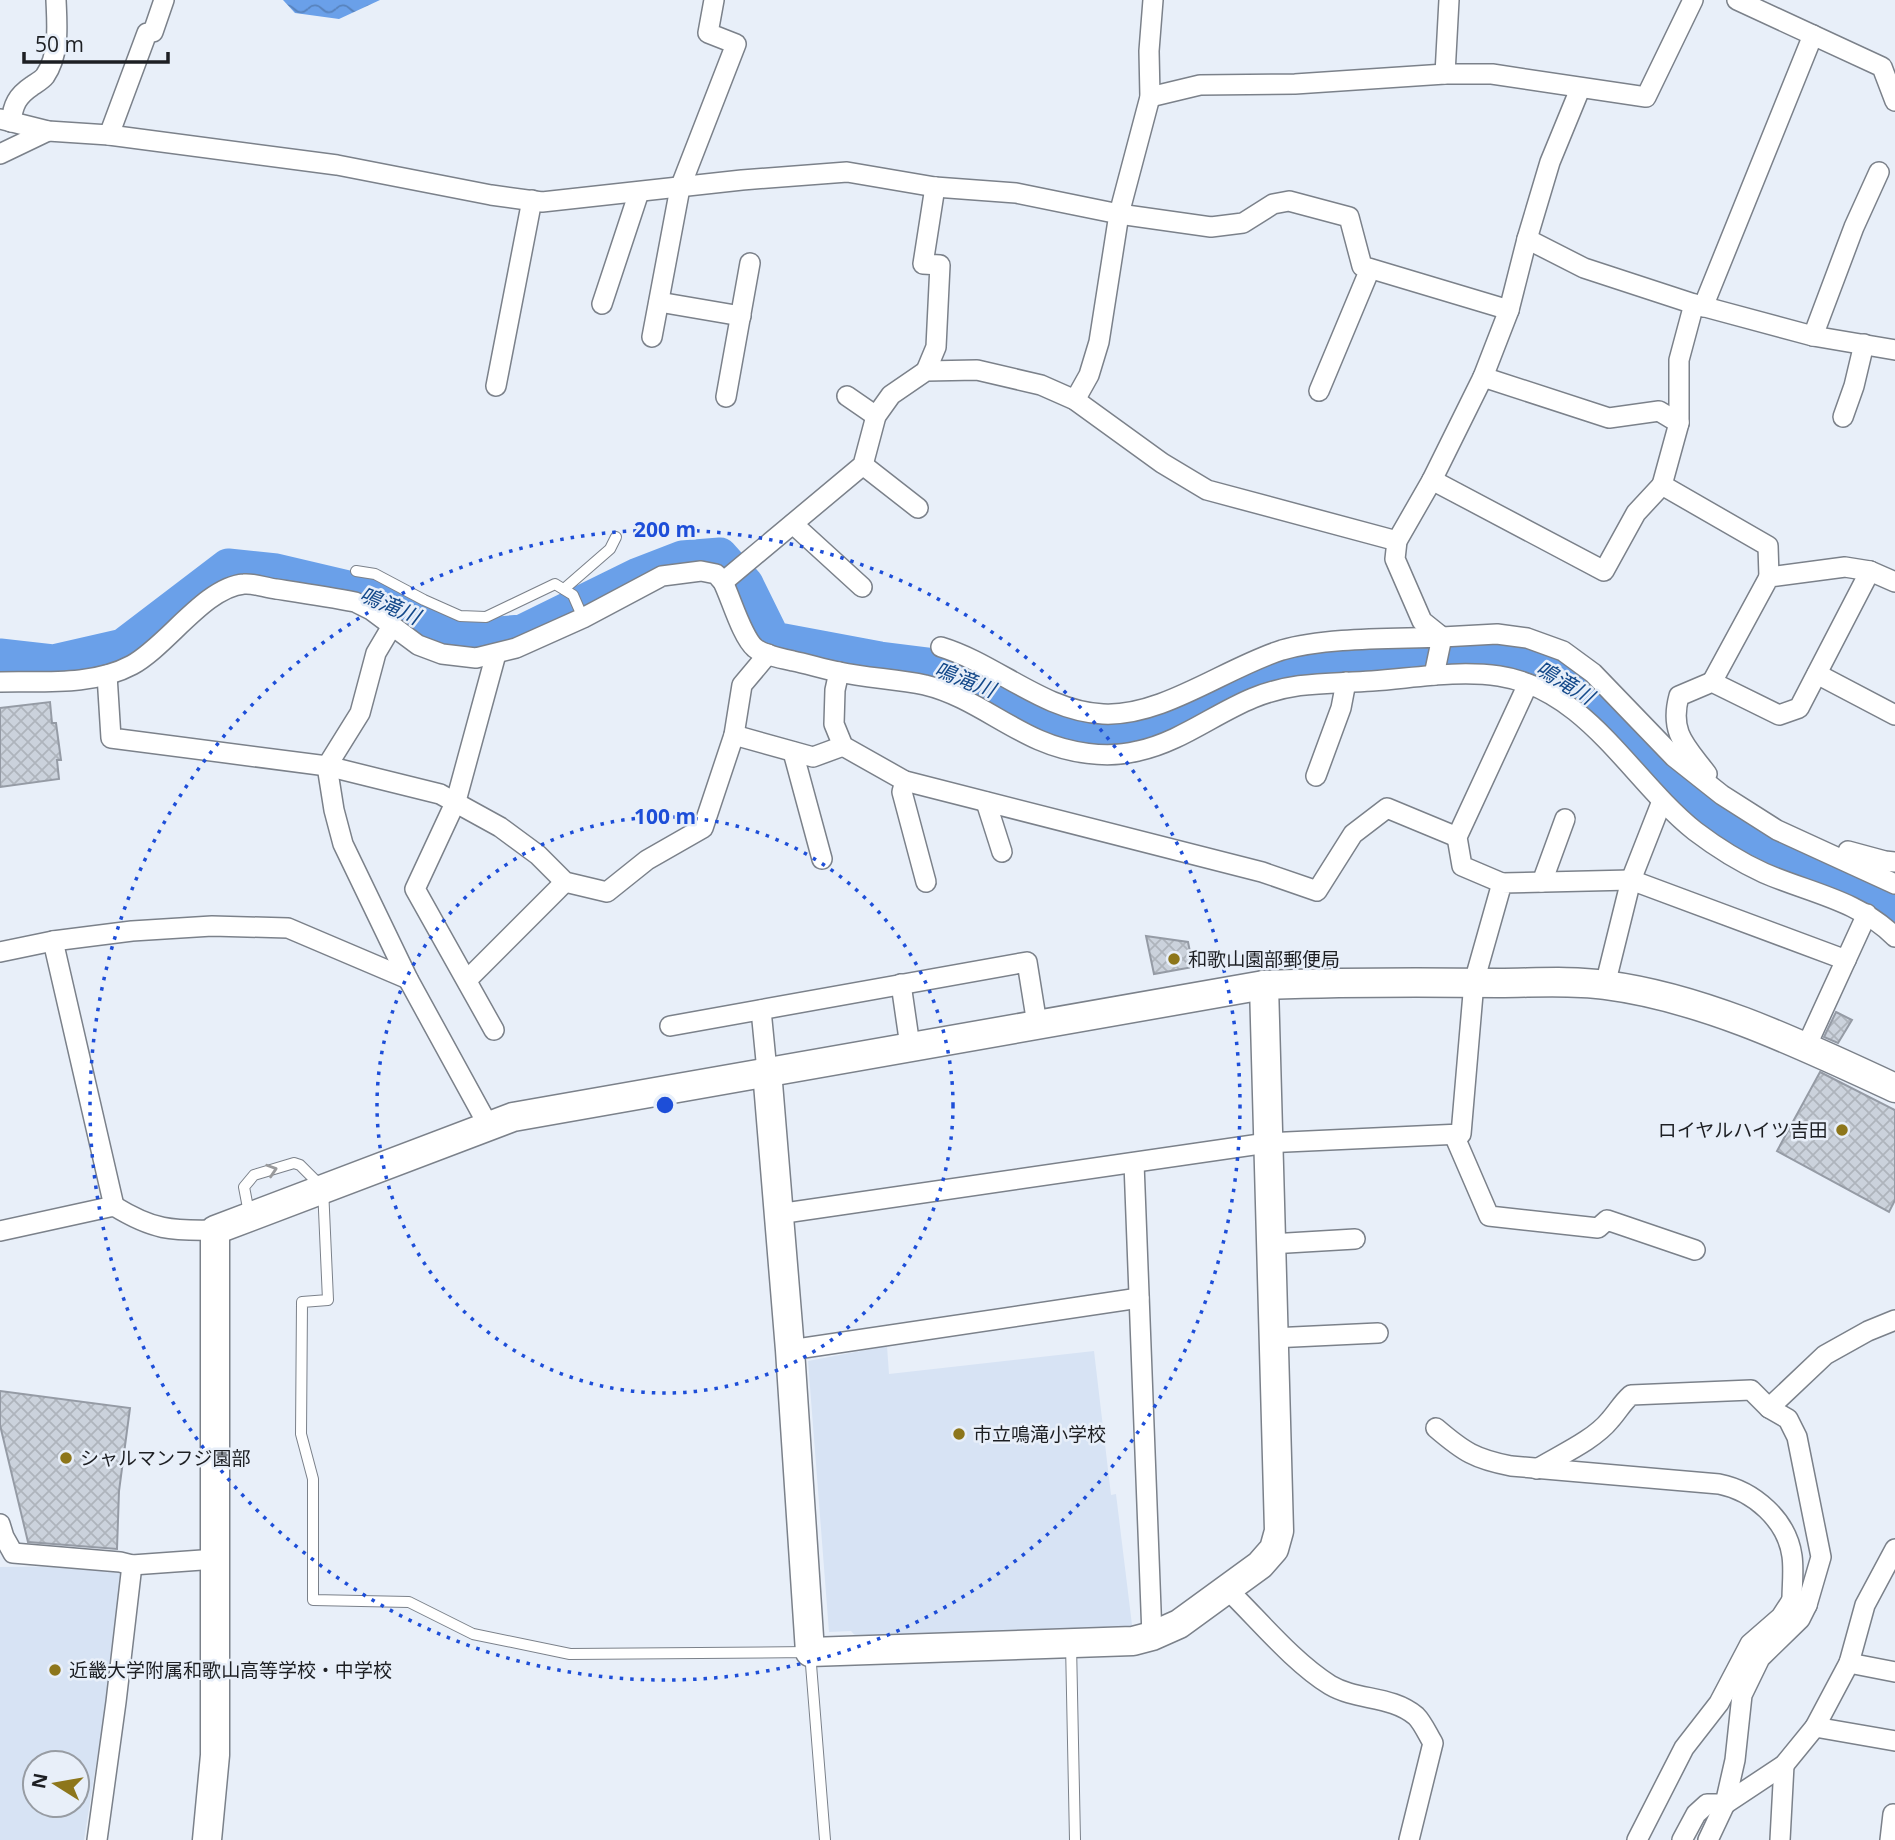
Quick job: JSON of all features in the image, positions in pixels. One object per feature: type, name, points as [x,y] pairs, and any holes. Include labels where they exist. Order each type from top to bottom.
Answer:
[{"type":"street","points":[[56,0],[55,56],[44,78],[21,93],[5,121],[48,131],[108,135],[337,165],[491,195],[542,202],[743,180],[847,172],[935,187],[1016,192],[1119,214],[1210,227],[1242,223],[1273,204],[1289,201],[1349,217],[1362,266],[1509,310]]},
{"type":"street","points":[[108,135],[147,33],[153,32],[164,0]]},
{"type":"street","points":[[652,337],[680,188],[736,44],[708,33],[714,0]]},
{"type":"street","points":[[1075,400],[1089,375],[1099,342],[1119,214],[1150,97],[1149,51],[1153,0]]},
{"type":"street","points":[[1445,74],[1448,0]]},
{"type":"street","points":[[1150,97],[1200,85],[1295,84],[1445,74],[1492,74],[1646,97],[1693,0]]},
{"type":"street","points":[[1737,0],[1882,67],[1895,101]]},
{"type":"street","points":[[1432,480],[1604,570],[1636,513],[1662,485],[1679,423],[1679,360],[1699,305],[1813,35]]},
{"type":"street","points":[[1441,640],[1422,621],[1395,559],[1397,541],[1432,480],[1483,377],[1509,310],[1550,162],[1580,89]]},
{"type":"street","points":[[0,154],[48,131]]},
{"type":"street","points":[[1813,336],[1854,227],[1880,172]]},
{"type":"street","points":[[0,682],[78,680],[107,675],[132,665],[205,603],[223,591],[244,584],[355,602],[371,610],[418,645],[442,654],[476,658],[516,648],[662,576],[701,571],[733,574],[863,466],[876,416],[891,395],[926,370],[936,347],[940,265],[923,264],[935,187]]},
{"type":"street","points":[[602,304],[639,192]]},
{"type":"street","points":[[496,386],[532,200]]},
{"type":"street","points":[[1527,239],[1584,268],[1699,305],[1813,336],[1895,350]]},
{"type":"street","points":[[726,397],[750,263]]},
{"type":"street","points":[[1319,391],[1370,269]]},
{"type":"street","points":[[659,302],[741,316]]},
{"type":"street","points":[[1843,417],[1864,344]]},
{"type":"street","points":[[926,370],[977,370],[1041,385],[1075,400],[1163,463],[1207,490],[1397,541]]},
{"type":"street","points":[[1483,377],[1609,418],[1659,411],[1679,423]]},
{"type":"street","points":[[847,396],[876,416]]},
{"type":"street","points":[[863,466],[918,508]]},
{"type":"street","points":[[1662,485],[1768,546],[1769,578],[1712,682],[1679,696],[1676,706],[1677,732],[1722,795]]},
{"type":"street","points":[[793,524],[862,587]]},
{"type":"street","points":[[1769,578],[1845,567],[1870,571],[1895,582]]},
{"type":"street","points":[[1712,682],[1779,715],[1799,708],[1870,571]]},
{"type":"street","points":[[733,574],[754,647],[768,654],[839,672],[927,685],[979,706],[1040,741],[1088,754],[1137,752],[1180,736],[1252,698],[1293,685],[1346,682],[1435,670],[1502,676],[1528,684],[1561,699],[1595,728],[1662,801],[1696,831],[1745,864],[1867,914],[1895,937]]},
{"type":"street","points":[[391,626],[376,653],[360,713],[327,766],[334,810],[343,844],[408,979],[488,1125]]},
{"type":"street","points":[[941,647],[976,660],[1052,702],[1074,710],[1103,714],[1128,713],[1162,703],[1235,668],[1282,650],[1308,644],[1441,640],[1497,634],[1527,638],[1563,651],[1593,673],[1674,757],[1722,795],[1777,830],[1895,884]]},
{"type":"street","points":[[1435,670],[1441,640]]},
{"type":"street","points":[[494,1030],[415,889],[456,802],[496,654]]},
{"type":"street","points":[[107,675],[111,738],[327,766],[440,794],[500,827],[538,855],[565,882],[607,892],[647,860],[703,828],[734,736],[742,685],[768,654]]},
{"type":"street","points":[[839,672],[835,690],[834,724],[843,746],[905,781],[1262,872],[1317,891],[1353,834],[1387,807],[1457,837]]},
{"type":"street","points":[[1817,674],[1895,714]]},
{"type":"street","points":[[1316,776],[1337,720],[1346,682]]},
{"type":"street","points":[[1528,684],[1457,837],[1462,866],[1502,883],[1631,880],[1846,960]]},
{"type":"street","points":[[734,736],[813,757],[843,746]]},
{"type":"street","points":[[793,752],[822,859]]},
{"type":"street","points":[[905,781],[902,792],[926,882]]},
{"type":"street","points":[[1605,985],[1631,880],[1662,801]]},
{"type":"street","points":[[986,802],[1002,852]]},
{"type":"street","points":[[1542,882],[1565,819]]},
{"type":"street","points":[[1777,830],[1895,862]]},
{"type":"street","points":[[467,980],[565,882]]},
{"type":"street","points":[[778,1214],[1267,1143],[1461,1134],[1474,982],[1502,883]]},
{"type":"street","points":[[1806,1047],[1867,914]]},
{"type":"street","points":[[0,952],[53,941],[132,931],[198,927],[288,928],[408,979]]},
{"type":"street","points":[[53,941],[114,1206],[139,1222],[171,1231],[215,1230],[513,1117],[1264,985],[1474,982],[1605,985],[1676,1001],[1739,1020],[1895,1088]]},
{"type":"street","points":[[670,1026],[1027,962],[1037,1024]]},
{"type":"street","points":[[901,984],[910,1046]]},
{"type":"street","points":[[761,1010],[790,1350],[810,1651],[1133,1641],[1180,1624],[1260,1565],[1273,1549],[1279,1531],[1264,985]]},
{"type":"street","points":[[1454,1135],[1489,1216],[1598,1228],[1607,1220],[1695,1250]]},
{"type":"street","points":[[1134,1163],[1152,1636]]},
{"type":"street","points":[[0,1231],[114,1206]]},
{"type":"street","points":[[207,1840],[215,1755],[215,1230]]},
{"type":"street","points":[[1270,1244],[1355,1239]]},
{"type":"street","points":[[790,1350],[1139,1298]]},
{"type":"street","points":[[1769,1408],[1825,1355],[1868,1331],[1895,1320]]},
{"type":"street","points":[[1272,1338],[1378,1333]]},
{"type":"street","points":[[1537,1469],[1581,1443],[1610,1421],[1618,1407],[1631,1395],[1751,1390],[1769,1408],[1788,1419],[1797,1437],[1821,1557],[1800,1603],[1792,1629],[1760,1658],[1742,1695],[1735,1760],[1725,1804],[1708,1840]]},
{"type":"street","points":[[1436,1428],[1463,1451],[1485,1461],[1537,1469],[1719,1484],[1737,1488],[1751,1496],[1784,1528],[1793,1557],[1800,1603]]},
{"type":"street","points":[[0,1524],[13,1553],[132,1565],[216,1559]]},
{"type":"street","points":[[1682,1840],[1696,1814],[1707,1804],[1725,1804],[1784,1765],[1815,1727],[1849,1662],[1865,1605],[1895,1549]]},
{"type":"street","points":[[97,1840],[132,1565]]},
{"type":"street","points":[[1227,1589],[1311,1671],[1332,1686],[1353,1695],[1394,1703],[1417,1717],[1433,1744],[1409,1840]]},
{"type":"street","points":[[1637,1840],[1684,1748],[1719,1703],[1750,1644],[1800,1603]]},
{"type":"street","points":[[1849,1662],[1895,1672]]},
{"type":"street","points":[[1815,1727],[1895,1741]]},
{"type":"street","points":[[1780,1840],[1784,1765]]},
{"type":"street","points":[[1890,1840],[1893,1814],[1895,1815]]},
{"type":"lane","points":[[568,592],[610,549],[616,537]]},
{"type":"lane","points":[[356,571],[375,574],[460,616],[486,617],[555,584],[568,592],[582,615]]},
{"type":"lane","points":[[323,1188],[328,1300],[302,1302],[301,1434],[313,1479],[313,1600],[410,1602],[473,1634],[569,1654],[810,1651],[825,1840]]},
{"type":"lane","points":[[1071,1644],[1075,1840]]},
{"type":"shaded area","name":"市立鳴滝小学校","points":[[887,1346],[889,1374],[1094,1351],[1111,1495],[1116,1494],[1132,1625],[1128,1629],[859,1640],[851,1631],[829,1632],[808,1361]]},
{"type":"shaded area","name":"近畿大学附属和歌山高等学校・中学校","points":[[116,1566],[126,1577],[91,1796],[91,1749],[21,1749],[21,1819],[87,1819],[84,1840],[0,1840],[0,1567]]},
{"type":"water","points":[[283,0],[380,0],[339,19],[295,13]]},
{"type":"building","points":[[50,702],[61,760],[57,760],[59,779],[0,787],[0,708]]},
{"type":"building","points":[[1146,936],[1188,942],[1193,967],[1154,974]]},
{"type":"building","points":[[1836,1012],[1852,1020],[1838,1043],[1824,1037]]},
{"type":"building","name":"ロイヤルハイツ吉田","points":[[1820,1072],[1895,1110],[1895,1200],[1889,1212],[1777,1151]]},
{"type":"building","name":"シャルマンフジ園部","points":[[0,1391],[130,1408],[119,1491],[117,1549],[28,1542],[0,1425]]},
{"type":"waterway","name":"鳴滝川","points":[[0,656],[53,662],[123,646],[228,566],[276,571],[378,595],[416,617],[461,637],[522,632],[638,575],[682,558],[720,555],[746,584],[773,639],[880,659],[944,667],[1072,726],[1147,728],[1271,673],[1344,662],[1461,653],[1514,656],[1543,664],[1589,695],[1628,726],[1695,797],[1742,831],[1890,903],[1895,908]]},
{"type":"place","name":"和歌山園部郵便局","points":[[1174,959]]},
{"type":"place","name":"ロイヤルハイツ吉田","points":[[1842,1130]]},
{"type":"place","name":"市立鳴滝小学校","points":[[959,1434]]},
{"type":"place","name":"シャルマンフジ園部","points":[[66,1458]]},
{"type":"place","name":"近畿大学附属和歌山高等学校・中学校","points":[[55,1670]]}]
